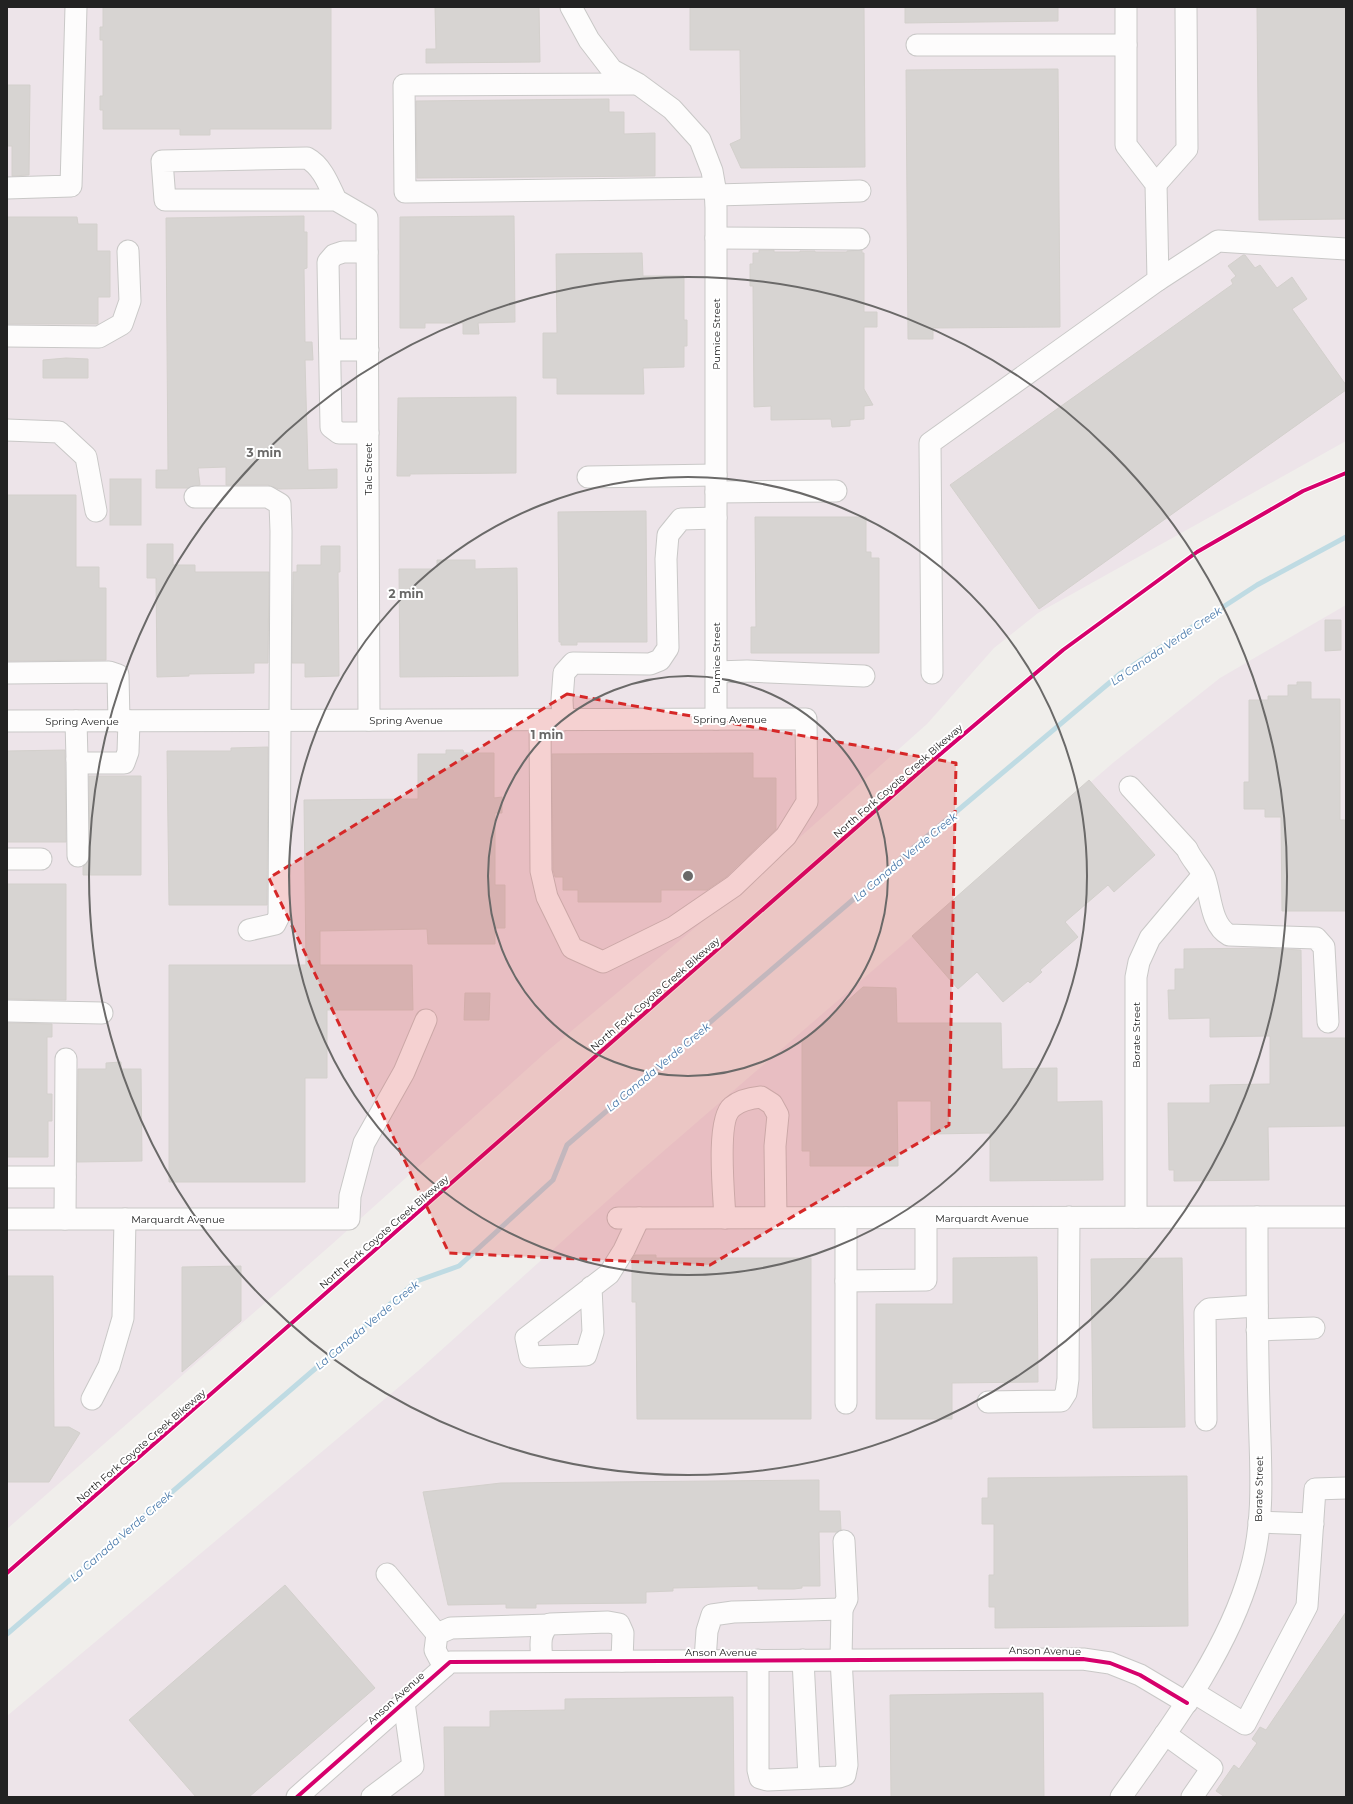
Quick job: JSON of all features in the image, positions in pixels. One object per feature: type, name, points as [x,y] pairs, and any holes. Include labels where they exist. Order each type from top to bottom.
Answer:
[{"type":"street","points":[[7,188],[71,186],[76,7]]},
{"type":"street","name":"Pumice Street","points":[[571,7],[589,40],[612,70],[638,84],[672,109],[700,140],[712,172],[715,191],[716,238],[716,719]]},
{"type":"street","points":[[1126,7],[1126,145],[1156,184],[1158,280]]},
{"type":"street","points":[[1156,184],[1187,149],[1186,7]]},
{"type":"street","points":[[917,45],[1126,45]]},
{"type":"street","points":[[638,84],[404,85],[405,192],[860,191]]},
{"type":"street","points":[[308,158],[314,162],[325,178],[336,200],[165,200],[162,161],[308,158]]},
{"type":"street","name":"Talc Street","points":[[336,200],[367,218],[369,720]]},
{"type":"street","points":[[716,238],[859,239]]},
{"type":"street","points":[[932,673],[930,443],[1158,280],[1218,241],[1346,249]]},
{"type":"street","points":[[7,336],[99,337],[122,324],[130,301],[128,251]]},
{"type":"street","points":[[367,252],[343,252],[334,254],[328,262],[331,427],[339,433],[368,433]]},
{"type":"street","points":[[330,350],[368,350]]},
{"type":"street","points":[[7,430],[59,432],[86,456],[96,511]]},
{"type":"street","points":[[588,477],[716,483],[836,491]]},
{"type":"street","points":[[194,497],[268,497],[280,504],[279,916],[275,924],[249,930]]},
{"type":"street","points":[[563,720],[562,700],[564,674],[573,663],[650,664],[660,660],[668,648],[666,559],[668,534],[681,519],[716,518]]},
{"type":"street","points":[[716,672],[747,671],[864,676]]},
{"type":"street","points":[[7,673],[109,672],[118,675],[128,752],[124,763],[81,763],[77,759]]},
{"type":"street","name":"Spring Avenue","points":[[7,721],[806,719],[807,802],[786,836],[734,886],[674,927],[603,962],[572,948],[547,897],[540,871],[540,720]]},
{"type":"street","points":[[76,721],[78,856]]},
{"type":"street","points":[[1130,787],[1187,849],[1190,857],[1203,875],[1216,918],[1225,933],[1229,935],[1276,938],[1316,938],[1324,948],[1328,1022]]},
{"type":"street","points":[[7,859],[41,859]]},
{"type":"street","name":"Borate Street","points":[[1136,1217],[1136,976],[1139,962],[1150,938],[1203,875]]},
{"type":"street","points":[[7,1011],[102,1012]]},
{"type":"street","name":"Marquardt Avenue","points":[[7,1220],[349,1219],[350,1196],[364,1143],[404,1072],[426,1020]]},
{"type":"street","points":[[65,1219],[66,1059]]},
{"type":"street","points":[[725,1218],[722,1164],[724,1123],[731,1107],[746,1099],[761,1097],[772,1104],[778,1115],[775,1146],[776,1218]]},
{"type":"street","points":[[7,1177],[65,1177]]},
{"type":"street","points":[[988,1402],[1061,1401],[1066,1393],[1068,1379],[1069,1217]]},
{"type":"street","name":"Borate Street","points":[[1122,1797],[1190,1698],[1235,1616],[1250,1571],[1259,1522],[1260,1450],[1257,1330],[1257,1217]]},
{"type":"street","name":"Marquardt Avenue","points":[[618,1218],[1346,1217]]},
{"type":"street","points":[[591,1287],[609,1274],[624,1250],[639,1218]]},
{"type":"street","points":[[846,1218],[846,1403]]},
{"type":"street","points":[[846,1281],[926,1280],[926,1218]]},
{"type":"street","points":[[92,1399],[109,1366],[123,1318],[125,1219]]},
{"type":"street","points":[[1206,1420],[1205,1313],[1209,1309],[1257,1306]]},
{"type":"street","points":[[1257,1330],[1314,1328]]},
{"type":"street","points":[[1259,1522],[1312,1524],[1315,1489],[1346,1488]]},
{"type":"street","name":"Anson Avenue","points":[[307,1794],[450,1662],[1083,1659],[1110,1663],[1140,1675],[1245,1724],[1307,1606],[1312,1524]]},
{"type":"street","points":[[758,1660],[758,1770],[760,1778],[767,1780],[839,1777],[845,1775],[847,1765],[841,1659],[842,1609],[847,1599],[844,1541]]},
{"type":"street","points":[[387,1574],[437,1634],[435,1650],[444,1667]]},
{"type":"street","points":[[706,1660],[707,1631],[712,1615],[733,1612],[842,1609]]},
{"type":"street","points":[[437,1634],[451,1628],[608,1622],[619,1624],[623,1633],[622,1661]]},
{"type":"street","points":[[542,1661],[540,1640],[543,1629],[549,1625]]},
{"type":"street","points":[[803,1660],[809,1778]]},
{"type":"street","points":[[372,1797],[413,1766],[404,1703]]},
{"type":"street","points":[[1165,1734],[1212,1768],[1192,1797]]},
{"type":"highlighted area","points":[[567,694],[956,763],[949,1125],[710,1265],[449,1253],[269,878]]},
{"type":"shaded area","points":[[7,7],[1346,7],[1346,441],[1038,613],[994,648],[927,724],[744,887],[545,1053],[331,1245],[7,1529]]},
{"type":"shaded area","points":[[1346,605],[1346,1797],[7,1797],[7,1716],[418,1371],[637,1174],[1114,762],[1220,678]]},
{"type":"building","points":[[103,7],[331,8],[331,129],[210,129],[210,135],[180,135],[180,129],[103,129],[103,110],[100,110],[100,96],[103,96],[103,40],[100,40],[100,27],[103,27]]},
{"type":"building","points":[[435,7],[539,7],[540,62],[426,63],[426,49],[436,49]]},
{"type":"building","points":[[690,7],[864,7],[865,167],[741,168],[730,144],[741,139],[740,50],[690,50]]},
{"type":"building","points":[[905,7],[1058,7],[1058,21],[905,23]]},
{"type":"building","points":[[1257,7],[1346,7],[1346,219],[1259,220]]},
{"type":"building","points":[[1058,69],[1060,327],[933,328],[933,339],[908,339],[906,70]]},
{"type":"building","points":[[7,85],[30,85],[29,175],[12,176],[12,146],[7,146]]},
{"type":"building","points":[[609,99],[609,112],[624,112],[624,134],[655,133],[655,176],[417,178],[416,101]]},
{"type":"building","points":[[304,216],[304,232],[307,232],[307,268],[304,269],[305,342],[312,342],[313,360],[305,360],[308,470],[337,469],[337,488],[279,489],[268,485],[226,485],[226,467],[198,468],[200,485],[188,488],[156,488],[156,470],[168,470],[166,218]]},
{"type":"building","points":[[514,216],[515,322],[478,323],[479,334],[463,334],[463,323],[425,323],[425,328],[400,328],[400,217]]},
{"type":"building","points":[[7,217],[77,217],[78,224],[97,224],[97,251],[110,251],[110,297],[98,297],[98,324],[7,324]]},
{"type":"building","points":[[759,250],[774,250],[774,252],[847,252],[862,250],[862,253],[864,253],[864,312],[877,312],[877,327],[864,327],[864,389],[873,405],[864,406],[864,419],[850,420],[850,426],[832,427],[831,419],[771,420],[771,406],[754,407],[753,286],[750,286],[750,264],[753,264],[753,253],[759,253]]},
{"type":"building","points":[[642,253],[643,276],[684,276],[684,320],[687,320],[687,346],[684,346],[684,367],[643,368],[644,394],[557,394],[557,378],[543,378],[543,333],[557,333],[556,254]]},
{"type":"building","points":[[1245,255],[1255,268],[1260,265],[1277,288],[1292,277],[1307,299],[1292,309],[1346,385],[1346,390],[1039,609],[950,485],[1233,284],[1231,280],[1236,276],[1228,266]]},
{"type":"building","points":[[66,358],[88,359],[88,378],[43,378],[43,360]]},
{"type":"building","points":[[516,397],[516,473],[410,474],[410,476],[397,476],[398,398]]},
{"type":"building","points":[[110,479],[141,479],[141,525],[110,525]]},
{"type":"building","points":[[7,495],[76,495],[76,567],[99,567],[99,588],[106,588],[106,660],[7,661]]},
{"type":"building","points":[[646,511],[647,642],[577,642],[577,645],[561,645],[561,642],[559,642],[558,512]]},
{"type":"building","points":[[755,517],[866,517],[866,552],[871,552],[871,558],[879,558],[879,653],[751,653],[751,627],[756,627]]},
{"type":"building","points":[[147,544],[173,544],[173,565],[195,565],[195,572],[269,572],[268,663],[254,663],[254,673],[189,674],[189,676],[157,677],[156,578],[147,578]]},
{"type":"building","points":[[321,546],[340,546],[340,572],[338,572],[339,676],[305,677],[305,663],[292,663],[293,572],[297,572],[297,565],[321,565]]},
{"type":"building","points":[[437,560],[475,560],[475,569],[517,568],[518,676],[400,677],[399,569],[437,569]]},
{"type":"building","points":[[1325,620],[1341,620],[1341,650],[1325,651]]},
{"type":"building","points":[[1297,682],[1311,682],[1311,699],[1340,699],[1340,820],[1345,820],[1346,911],[1282,911],[1281,817],[1265,817],[1265,809],[1244,809],[1244,782],[1249,782],[1249,700],[1268,700],[1268,696],[1288,696],[1288,685],[1297,685]]},
{"type":"building","points":[[268,747],[267,905],[169,905],[167,751],[231,751],[231,748]]},
{"type":"building","points":[[65,750],[66,842],[7,842],[7,751]]},
{"type":"building","points":[[446,750],[463,750],[464,753],[494,753],[494,798],[502,797],[502,813],[495,813],[495,885],[505,885],[505,928],[495,928],[495,944],[428,944],[427,929],[320,931],[320,965],[412,965],[413,1010],[327,1010],[327,1078],[305,1078],[305,1182],[169,1182],[169,965],[306,965],[304,800],[418,799],[418,754],[446,754]]},
{"type":"building","points":[[753,753],[753,778],[776,778],[776,829],[726,877],[707,890],[661,890],[661,902],[578,902],[578,890],[563,890],[563,877],[555,877],[553,870],[552,754]]},
{"type":"building","points":[[89,776],[141,776],[141,875],[83,875],[83,867],[88,862],[90,856]]},
{"type":"building","points":[[1089,780],[1155,855],[1114,892],[1108,885],[1065,922],[1078,937],[1040,970],[1042,972],[1030,983],[1028,981],[1003,1002],[977,972],[958,989],[912,936]]},
{"type":"building","points":[[7,884],[66,884],[66,1000],[7,999]]},
{"type":"building","points":[[1262,948],[1301,950],[1302,1038],[1345,1038],[1346,1126],[1268,1127],[1269,1180],[1174,1181],[1174,1170],[1169,1170],[1168,1103],[1210,1103],[1210,1085],[1270,1084],[1270,1036],[1210,1037],[1210,1018],[1169,1019],[1168,990],[1175,990],[1175,969],[1184,969],[1184,949]]},
{"type":"building","points":[[863,987],[896,988],[897,1023],[1001,1023],[1002,1069],[1057,1068],[1057,1102],[1102,1101],[1103,1180],[990,1181],[990,1133],[931,1134],[931,1101],[897,1101],[898,1166],[810,1166],[810,1151],[802,1151],[802,1041]]},
{"type":"building","points":[[465,993],[490,993],[489,1020],[464,1020]]},
{"type":"building","points":[[7,1023],[52,1024],[52,1037],[47,1037],[47,1094],[52,1094],[52,1121],[48,1121],[48,1157],[7,1157]]},
{"type":"building","points":[[121,1062],[121,1069],[141,1069],[142,1161],[77,1162],[78,1069],[106,1069],[106,1063]]},
{"type":"building","points":[[635,1255],[656,1255],[656,1258],[811,1258],[811,1419],[637,1419],[636,1302],[632,1302],[632,1259]]},
{"type":"building","points":[[1037,1257],[1038,1382],[952,1383],[952,1419],[876,1419],[876,1304],[953,1304],[953,1258]]},
{"type":"building","points":[[1182,1258],[1185,1427],[1093,1428],[1091,1259]]},
{"type":"building","points":[[241,1266],[241,1321],[182,1372],[182,1267]]},
{"type":"building","points":[[7,1276],[53,1276],[54,1427],[69,1427],[80,1433],[49,1482],[7,1482]]},
{"type":"building","points":[[1187,1476],[1188,1626],[995,1628],[995,1607],[989,1607],[989,1575],[994,1575],[994,1524],[982,1524],[982,1498],[988,1498],[988,1478]]},
{"type":"building","points":[[819,1480],[819,1511],[840,1511],[841,1530],[837,1532],[819,1532],[820,1586],[802,1586],[802,1588],[794,1589],[758,1589],[758,1586],[673,1588],[673,1591],[646,1592],[646,1603],[536,1604],[536,1608],[506,1608],[506,1604],[448,1605],[423,1492],[501,1483]]},
{"type":"building","points":[[285,1585],[375,1688],[249,1797],[196,1797],[129,1720]]},
{"type":"building","points":[[1346,1612],[1346,1797],[1225,1797],[1216,1791],[1234,1765],[1239,1769],[1257,1743],[1252,1739],[1260,1727],[1266,1730]]},
{"type":"building","points":[[1043,1693],[1044,1797],[891,1797],[890,1695]]},
{"type":"building","points":[[733,1697],[734,1797],[445,1797],[444,1727],[490,1727],[490,1711],[565,1710],[565,1699]]},
{"type":"waterway","name":"La Canada Verde Creek","points":[[7,1634],[417,1281],[459,1266],[553,1180],[567,1145],[912,849],[1121,673],[1257,585],[1346,537]]},
{"type":"cycle path","name":"North Fork Coyote Creek Bikeway","points":[[7,1573],[924,768],[1063,650],[1197,552],[1303,491],[1346,473]]},
{"type":"cycle path","points":[[297,1797],[450,1662],[1083,1659],[1110,1663],[1140,1675],[1187,1703]]}]
